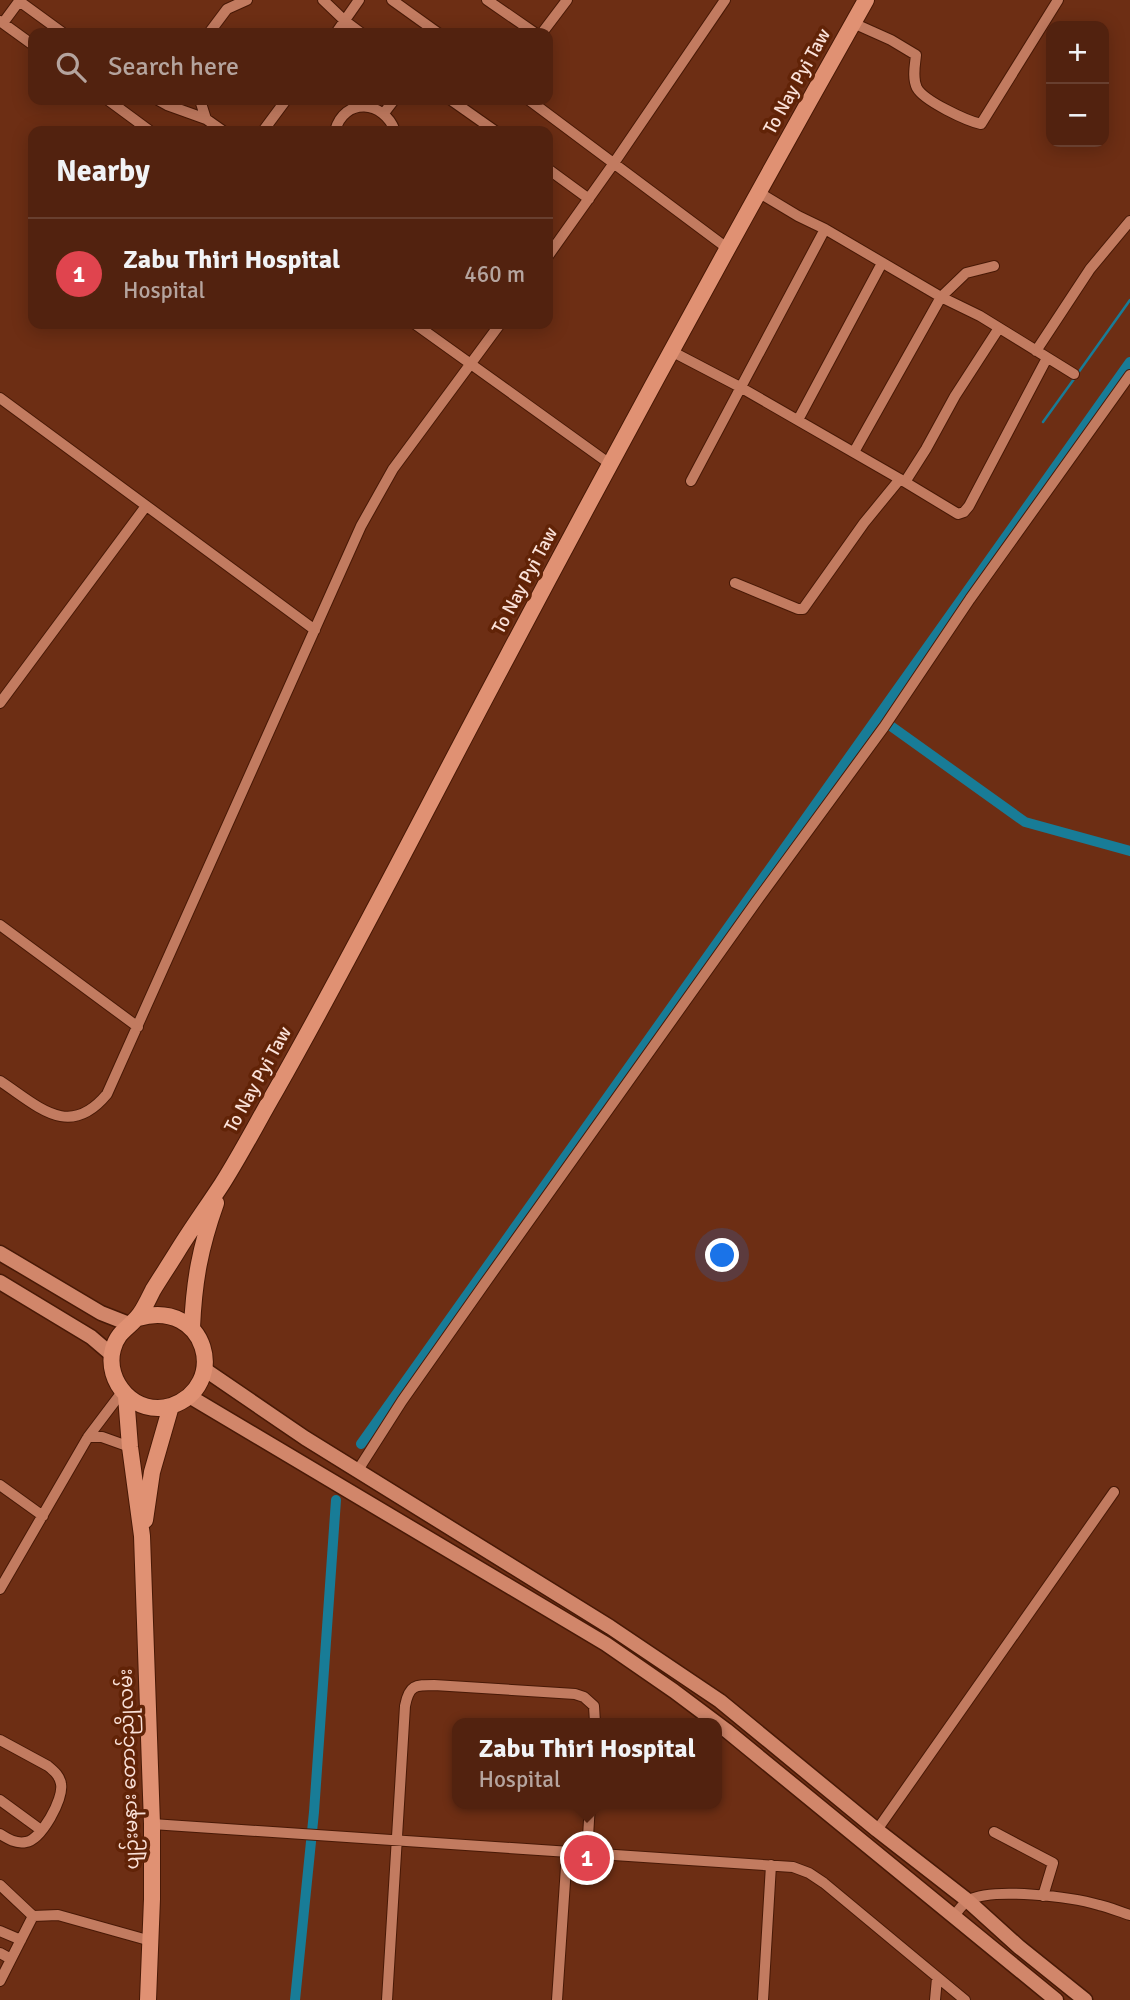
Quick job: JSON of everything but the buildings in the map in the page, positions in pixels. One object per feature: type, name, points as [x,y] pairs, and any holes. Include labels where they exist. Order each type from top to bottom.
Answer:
[{"type":"main road","name":"To Nay Pyi Taw","points":[[224,1181],[300,1047],[671,351],[866,0]]},
{"type":"main road","points":[[142,1536],[124,1394],[113,1376],[111,1354],[121,1332],[134,1321],[224,1181]]},
{"type":"main road","points":[[192,1328],[198,1260],[224,1181]]},
{"type":"main road","points":[[0,1252],[101,1313],[134,1321],[152,1314],[167,1314],[192,1328],[203,1348],[204,1369],[200,1381],[188,1396],[171,1406],[156,1408],[141,1405],[124,1394]]},
{"type":"main road","points":[[0,1282],[91,1336],[111,1354]]},
{"type":"main road","points":[[204,1369],[261,1410],[610,1627],[702,1689],[967,1900],[1019,1947],[1085,2000]]},
{"type":"main road","points":[[188,1396],[606,1644],[709,1718]]},
{"type":"main road","points":[[142,1536],[152,1472],[171,1406]]},
{"type":"main road","name":"ပျဉ်းမနား တောင်ညိုလမ်း","points":[[142,1536],[152,1824],[148,2000]]},
{"type":"main road","points":[[722,1727],[1056,2000]]},
{"type":"street","points":[[213,28],[227,9],[247,0]]},
{"type":"street","points":[[323,0],[354,28]]},
{"type":"street","points":[[340,28],[359,0]]},
{"type":"street","points":[[392,0],[431,28]]},
{"type":"street","points":[[487,0],[528,28]]},
{"type":"street","points":[[546,28],[567,0]]},
{"type":"street","points":[[553,249],[725,0]]},
{"type":"street","points":[[853,23],[916,55],[914,75],[918,89],[930,99],[971,122],[981,124],[1058,0]]},
{"type":"street","points":[[28,41],[2,22],[19,1],[56,28]]},
{"type":"street","points":[[115,105],[143,126]]},
{"type":"street","points":[[168,105],[215,126]]},
{"type":"street","points":[[202,105],[206,120]]},
{"type":"street","points":[[267,126],[282,105]]},
{"type":"street","points":[[384,113],[390,105]]},
{"type":"street","points":[[458,105],[488,126]]},
{"type":"street","points":[[536,105],[727,248]]},
{"type":"street","points":[[336,126],[343,115],[363,106],[384,113],[394,126]]},
{"type":"street","points":[[553,173],[589,199]]},
{"type":"street","points":[[758,192],[999,328],[1074,374]]},
{"type":"street","points":[[1036,351],[1090,269],[1130,221]]},
{"type":"street","points":[[691,481],[825,229]]},
{"type":"street","points":[[797,420],[882,263]]},
{"type":"street","points":[[854,452],[941,297],[965,273],[994,266]]},
{"type":"street","points":[[735,583],[798,609],[805,608],[848,544],[926,449],[955,396],[999,328]]},
{"type":"street","points":[[422,329],[610,464]]},
{"type":"street","points":[[0,1081],[51,1113],[69,1118],[83,1115],[96,1107],[107,1094],[361,526],[393,468],[471,364],[492,329]]},
{"type":"street","points":[[671,351],[740,387],[958,514],[964,512],[1047,358]]},
{"type":"street","points":[[358,1470],[402,1401],[885,724],[970,599],[1130,375]]},
{"type":"street","points":[[0,398],[315,630]]},
{"type":"street","points":[[0,703],[146,506]]},
{"type":"street","points":[[0,925],[138,1027]]},
{"type":"street","points":[[0,1589],[88,1437],[124,1394]]},
{"type":"street","points":[[88,1437],[103,1437],[130,1447]]},
{"type":"street","points":[[0,1485],[43,1516]]},
{"type":"street","points":[[877,1830],[1114,1492]]},
{"type":"street","points":[[387,2000],[405,1706],[408,1693],[416,1686],[435,1685],[579,1695],[594,1706],[595,1718]]},
{"type":"street","points":[[0,1740],[48,1766],[60,1780],[61,1792],[59,1801],[32,1840],[24,1843],[12,1841],[0,1834]]},
{"type":"street","points":[[0,1800],[41,1830]]},
{"type":"street","points":[[587,1853],[590,1809]]},
{"type":"street","points":[[152,1824],[799,1869],[816,1877],[965,2000]]},
{"type":"street","points":[[994,1832],[1053,1863],[1043,1896]]},
{"type":"street","points":[[557,2000],[566,1852]]},
{"type":"street","points":[[762,2000],[771,1865]]},
{"type":"street","points":[[0,1885],[33,1916],[58,1915],[151,1941]]},
{"type":"street","points":[[954,1916],[967,1900],[998,1894],[1043,1896],[1099,1905],[1130,1915]]},
{"type":"street","points":[[0,1981],[33,1916]]},
{"type":"street","points":[[0,1931],[21,1940]]},
{"type":"street","points":[[0,1953],[11,1959]]},
{"type":"street","points":[[935,2000],[937,1978]]},
{"type":"waterway","points":[[1078,373],[1130,300]]},
{"type":"waterway","points":[[361,1444],[1130,362]]},
{"type":"waterway","points":[[1043,422],[1074,379]]},
{"type":"waterway","points":[[881,719],[1025,822],[1130,851]]},
{"type":"waterway","points":[[295,2000],[314,1812],[336,1500]]},
{"type":"place","name":"Zabu Thiri Hospital","points":[[587,1858]]}]
